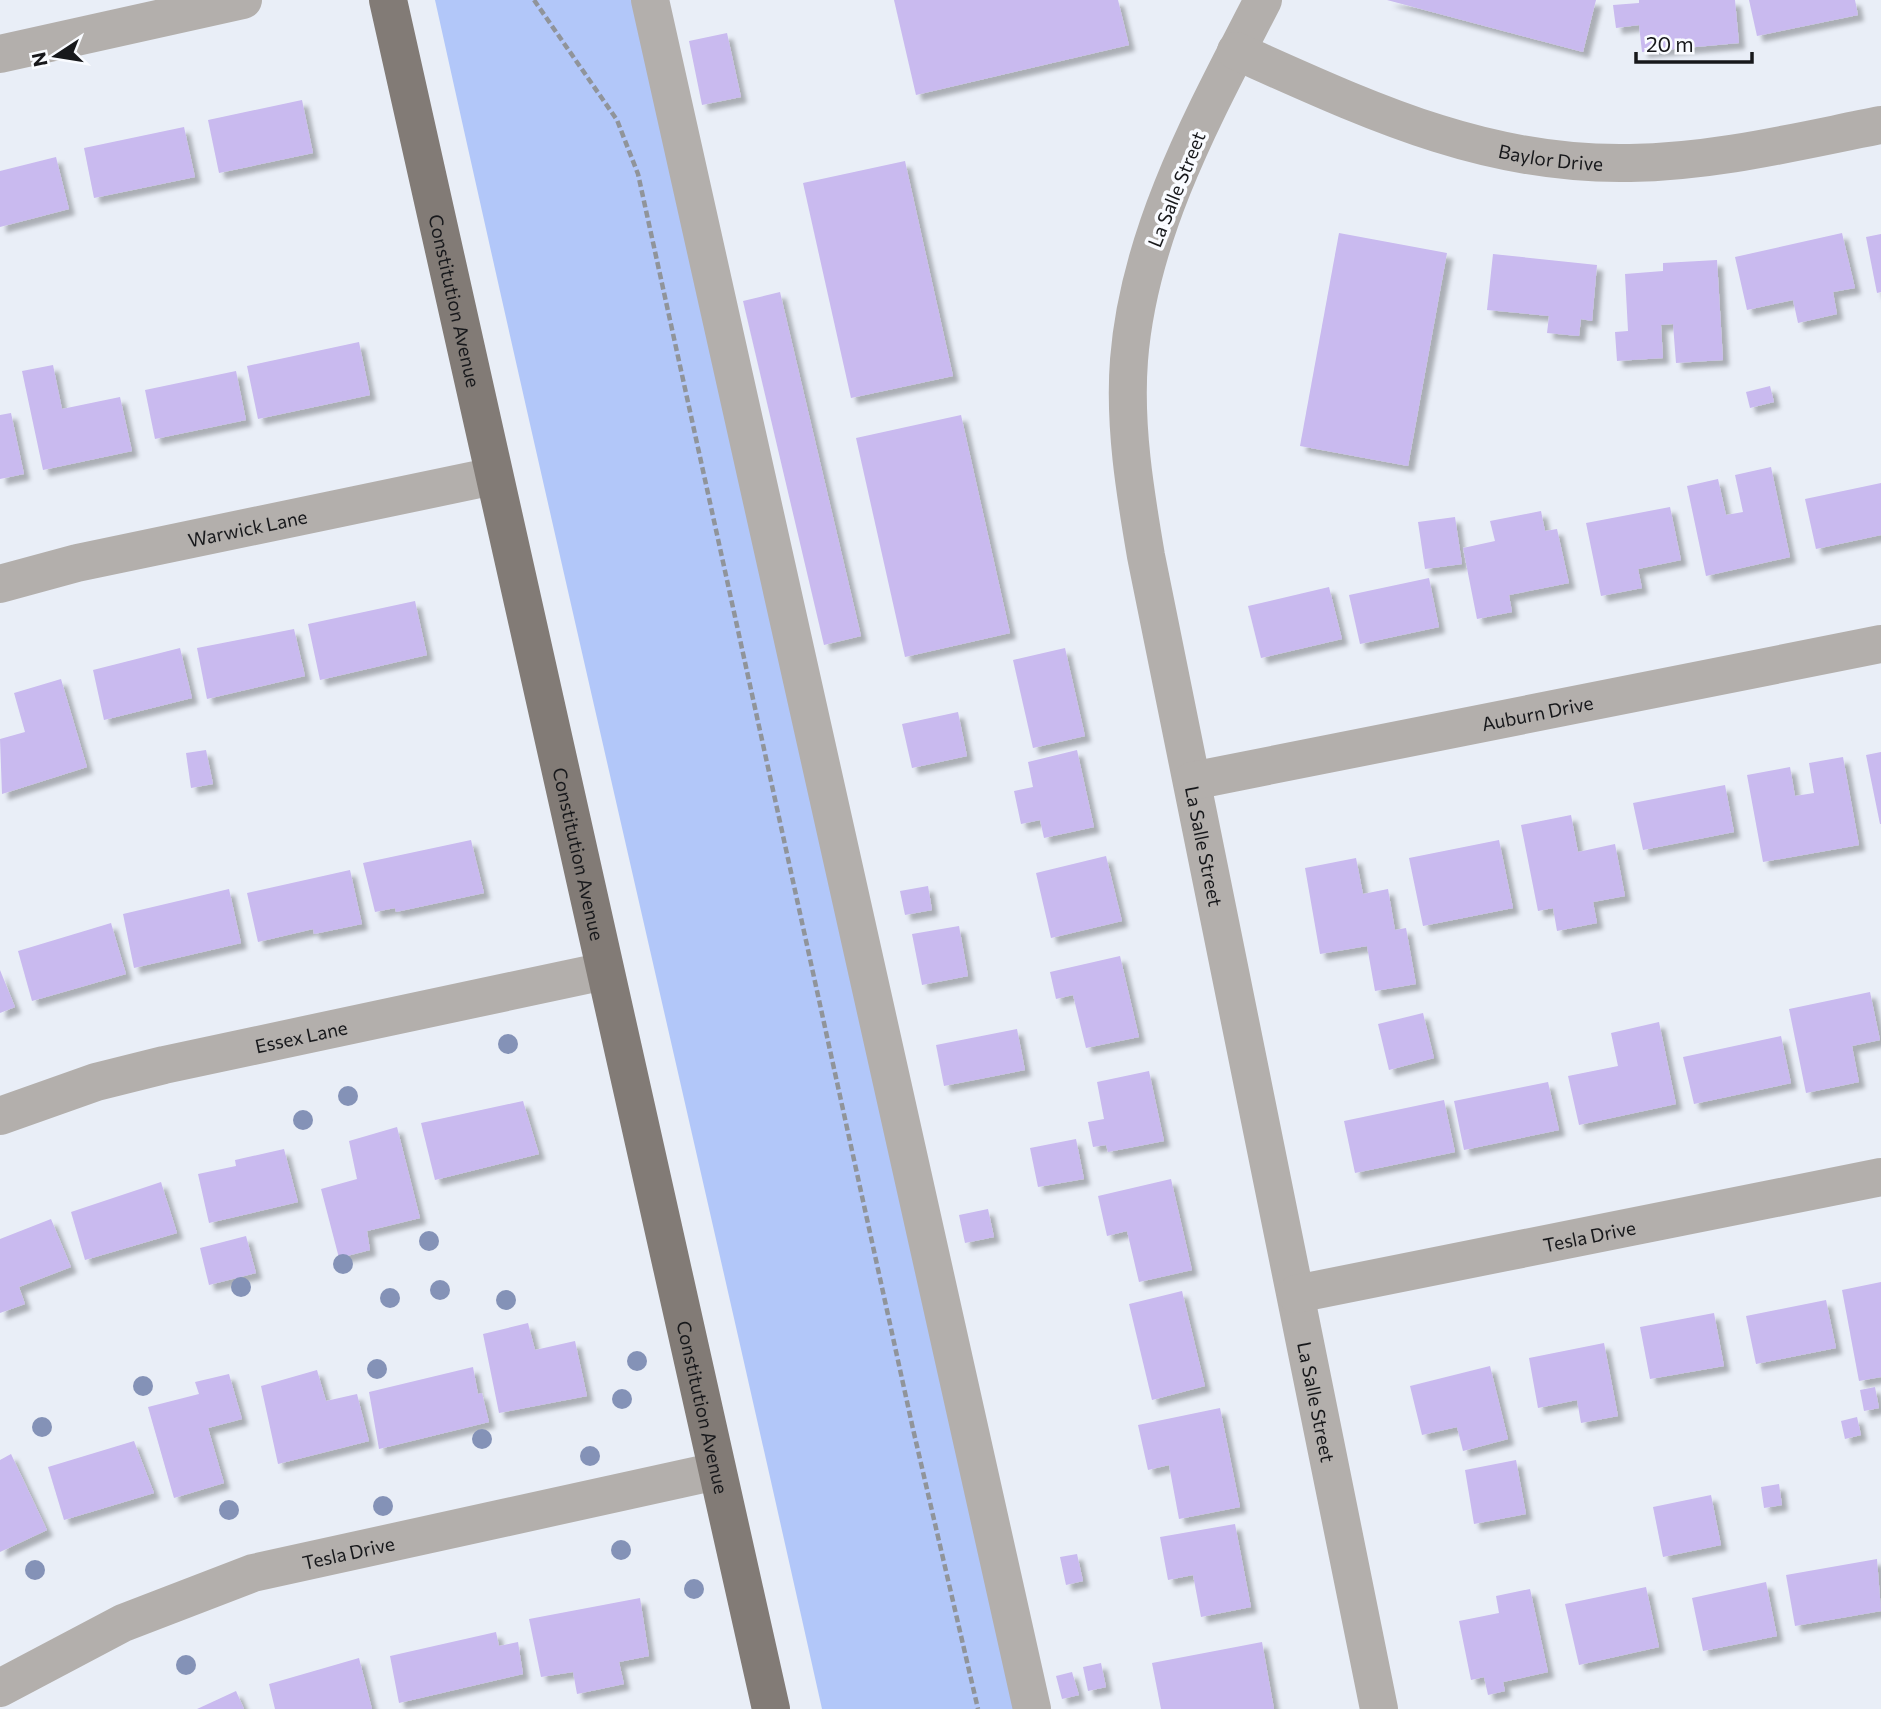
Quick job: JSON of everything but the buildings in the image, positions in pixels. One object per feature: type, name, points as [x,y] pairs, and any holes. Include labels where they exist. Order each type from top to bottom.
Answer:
[{"type":"main road","name":"Constitution Avenue","points":[[388,0],[771,1709]]},
{"type":"street","points":[[0,54],[243,0]]},
{"type":"street","points":[[650,0],[1032,1709]]},
{"type":"street","name":"La Salle Street","points":[[1263,0],[1236,51],[1157,224],[1137,298],[1129,362],[1135,491],[1379,1709]]},
{"type":"street","name":"Baylor Drive","points":[[1236,51],[1395,121],[1514,153],[1576,161],[1630,163],[1688,159],[1757,150],[1881,125]]},
{"type":"street","name":"Warwick Lane","points":[[0,584],[77,563],[494,476]]},
{"type":"street","name":"Auburn Drive","points":[[1192,781],[1881,645]]},
{"type":"street","name":"Essex Lane","points":[[0,1116],[96,1082],[164,1065],[605,971]]},
{"type":"street","name":"Tesla Drive","points":[[1296,1294],[1881,1177]]},
{"type":"street","name":"Tesla Drive","points":[[0,1688],[123,1623],[253,1573],[717,1471]]},
{"type":"path","points":[[534,0],[617,120],[638,174],[901,1374],[978,1709]]},
{"type":"shaded area","points":[[435,0],[644,0],[1024,1709],[822,1709]]}]
